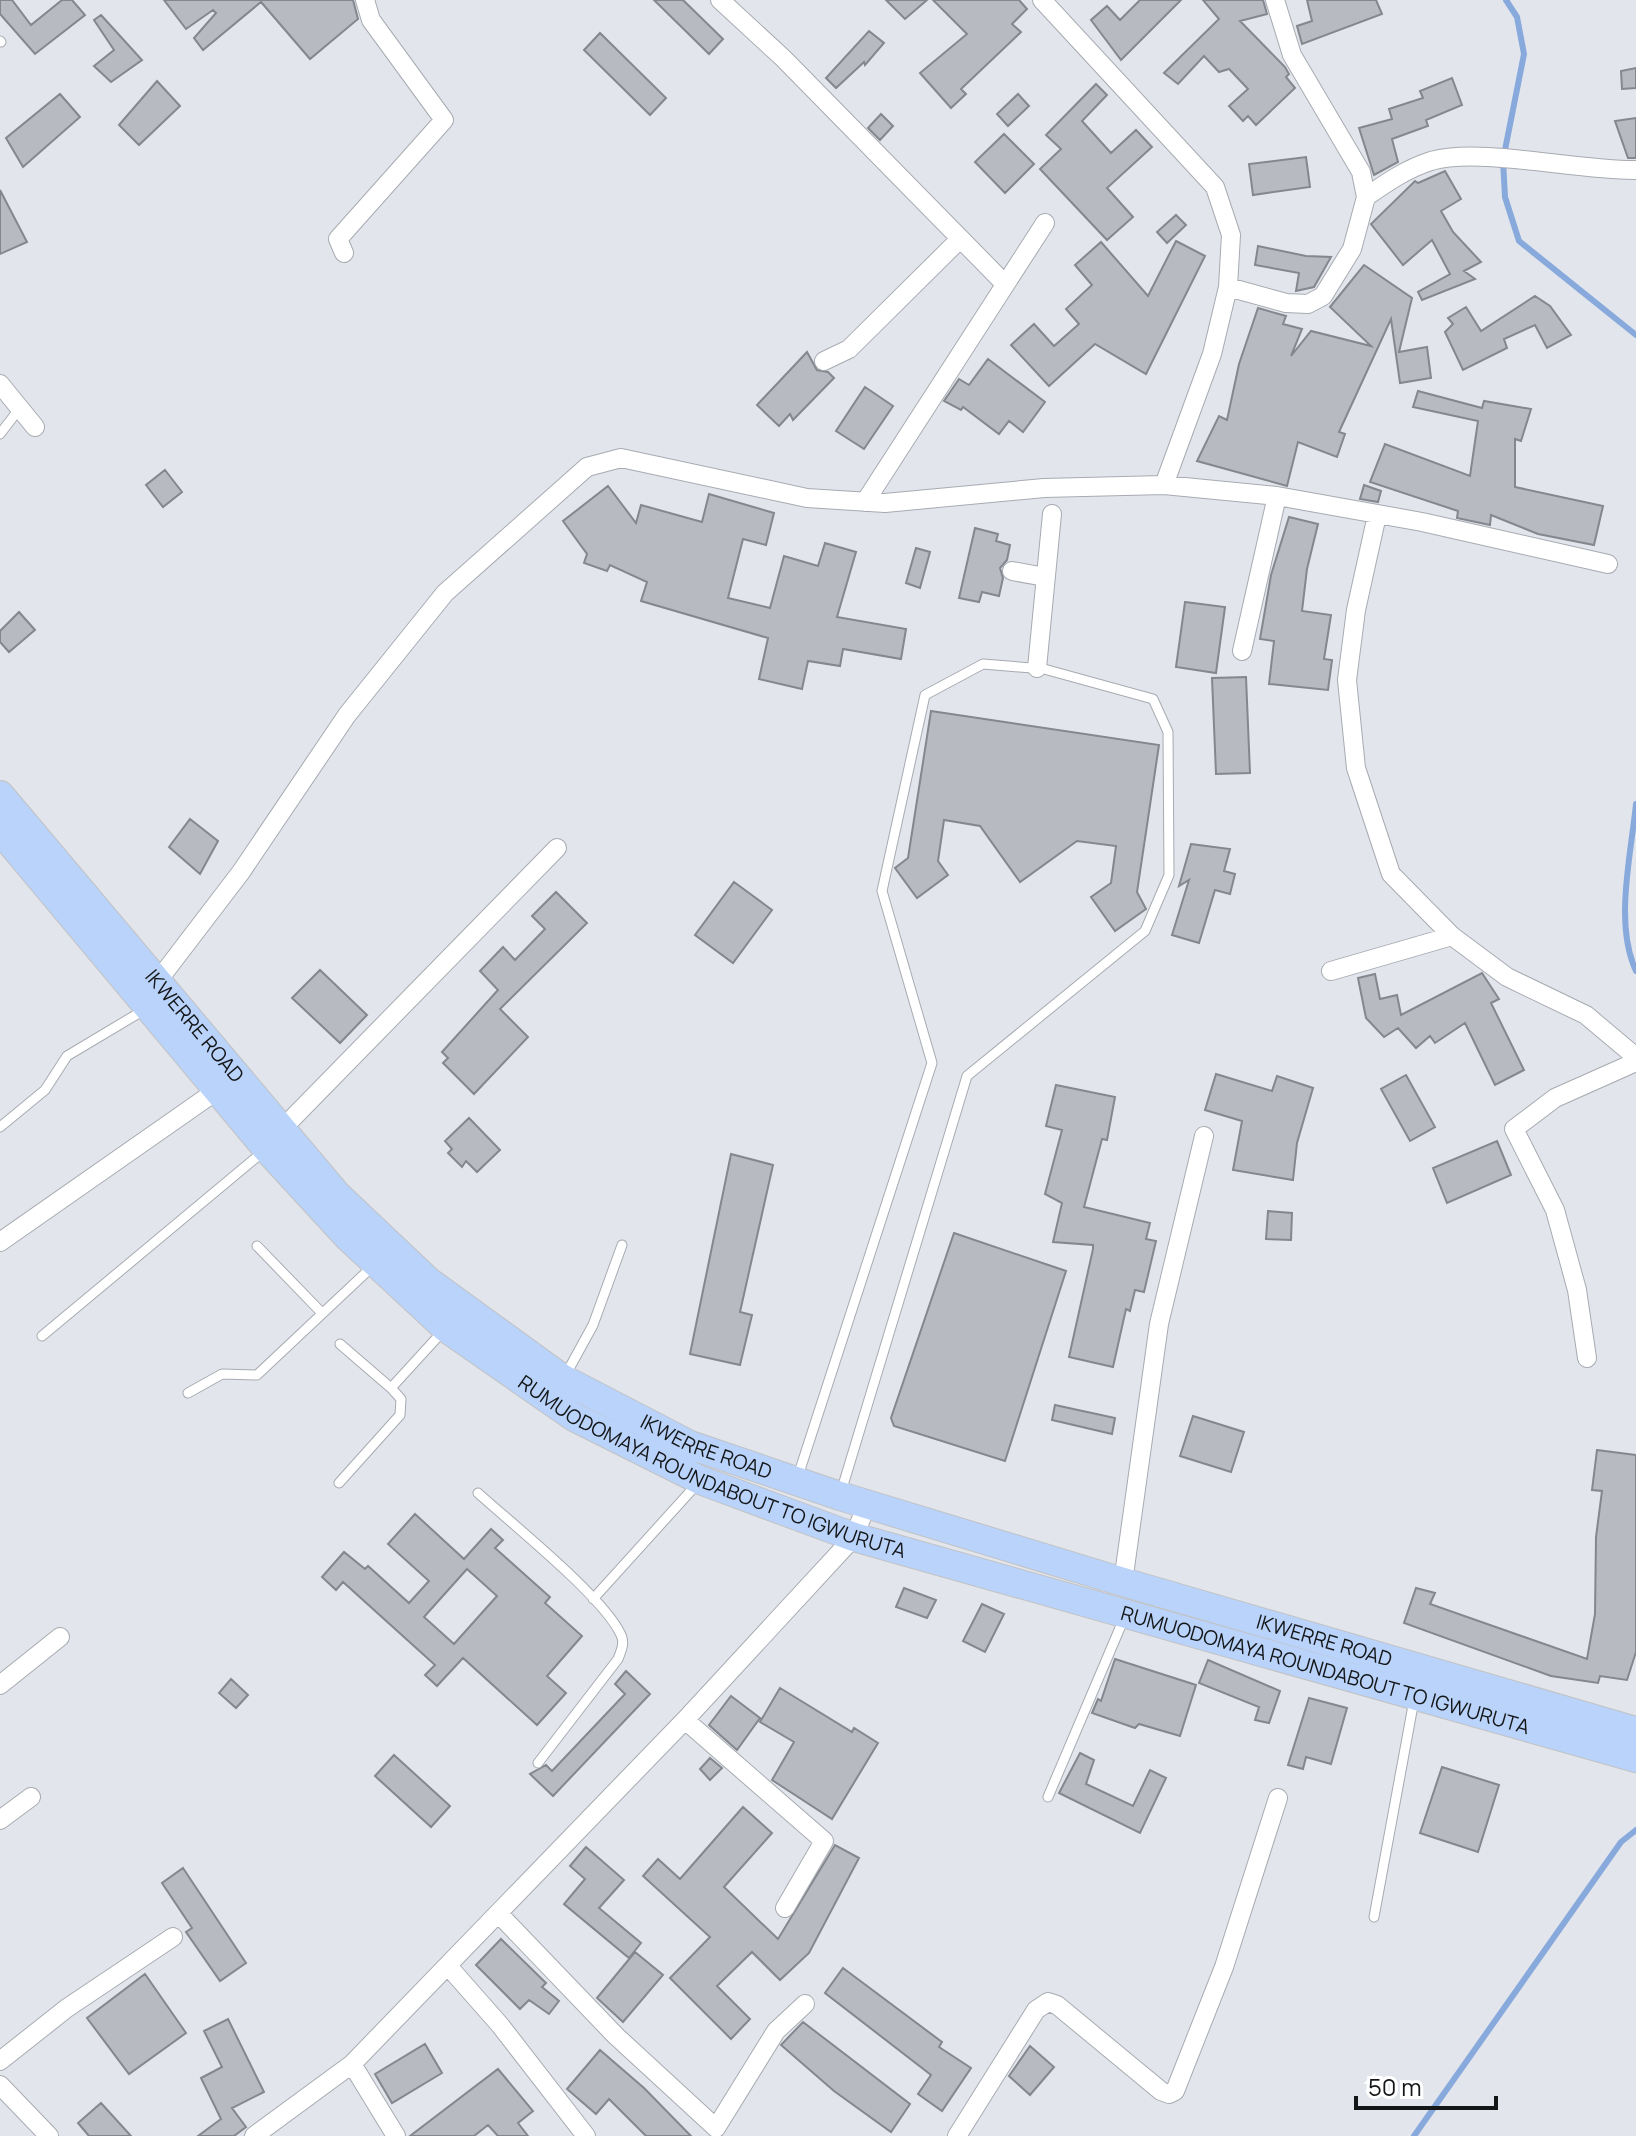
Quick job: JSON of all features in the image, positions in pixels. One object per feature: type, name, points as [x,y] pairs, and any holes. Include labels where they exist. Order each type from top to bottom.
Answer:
[{"type":"main road","name":"IKWERRE ROAD","points":[[0,795],[153,994],[274,1139],[428,1281],[563,1379],[690,1445],[840,1496],[1636,1731]]},
{"type":"main road","name":"RUMUODOMAYA ROUNDABOUT TO IGWURUTA","points":[[0,830],[153,994],[219,1089],[274,1139],[377,1263],[446,1328],[574,1417],[700,1480],[854,1537],[1414,1698],[1636,1758]]},
{"type":"street","points":[[344,253],[338,239],[444,120],[371,20],[365,0]]},
{"type":"street","points":[[720,0],[783,58],[1005,284]]},
{"type":"street","points":[[1042,0],[1215,187],[1231,235],[1228,287],[1212,354],[1164,485]]},
{"type":"street","points":[[1228,287],[1286,303],[1308,304],[1323,296],[1352,249],[1366,197],[1361,172],[1292,55],[1275,0]]},
{"type":"street","points":[[1366,197],[1398,175],[1433,160],[1484,158],[1602,170],[1636,170]]},
{"type":"street","points":[[865,502],[1045,223]]},
{"type":"street","points":[[824,361],[849,349],[960,239]]},
{"type":"street","points":[[0,384],[35,427]]},
{"type":"street","points":[[153,994],[241,872],[347,715],[445,593],[587,467],[621,458],[807,498],[865,502],[1044,488],[1164,485],[1277,496],[1608,564]]},
{"type":"street","points":[[1242,651],[1277,496]]},
{"type":"street","points":[[1037,668],[1052,514]]},
{"type":"street","points":[[1377,515],[1356,610],[1347,680],[1356,768],[1391,874],[1452,936],[1507,977],[1586,1015],[1636,1059],[1555,1098],[1514,1129],[1555,1210],[1577,1290],[1587,1358]]},
{"type":"street","points":[[1012,571],[1045,577]]},
{"type":"street","points":[[274,1139],[557,848]]},
{"type":"street","points":[[1331,971],[1452,936]]},
{"type":"street","points":[[0,1242],[219,1089]]},
{"type":"street","points":[[1123,1582],[1159,1324],[1204,1136]]},
{"type":"street","points":[[254,2136],[352,2064],[499,1914],[685,1720],[854,1537],[867,1504]]},
{"type":"street","points":[[0,1685],[60,1637]]},
{"type":"street","points":[[685,1720],[824,1841],[785,1908]]},
{"type":"street","points":[[0,1820],[31,1797]]},
{"type":"street","points":[[957,2136],[1036,2010],[1048,2002],[1057,2005],[1161,2091],[1175,2091],[1224,1967],[1278,1798]]},
{"type":"street","points":[[499,1914],[616,2036],[719,2132],[776,2031],[805,2004]]},
{"type":"street","points":[[0,2061],[67,2008],[173,1937]]},
{"type":"street","points":[[448,1966],[500,2025],[586,2136]]},
{"type":"street","points":[[352,2064],[396,2136]]},
{"type":"street","points":[[0,2085],[49,2136]]},
{"type":"lane","points":[[0,434],[20,408]]},
{"type":"lane","points":[[796,1480],[932,1063],[882,891],[925,695],[983,664],[1037,668],[1153,699],[1168,732],[1169,875],[1145,931],[967,1076],[840,1496]]},
{"type":"lane","points":[[0,1127],[45,1090],[67,1056],[153,994]]},
{"type":"lane","points":[[42,1336],[274,1139]]},
{"type":"lane","points":[[563,1379],[593,1325],[622,1245]]},
{"type":"lane","points":[[257,1246],[321,1312]]},
{"type":"lane","points":[[188,1393],[222,1374],[257,1375],[377,1263]]},
{"type":"lane","points":[[391,1388],[446,1328]]},
{"type":"lane","points":[[339,1483],[400,1415],[401,1399],[340,1344]]},
{"type":"lane","points":[[593,1599],[700,1480]]},
{"type":"lane","points":[[478,1493],[593,1599],[621,1635],[623,1647],[618,1659],[538,1763]]},
{"type":"lane","points":[[1048,1797],[1126,1614]]},
{"type":"lane","points":[[1374,1917],[1414,1698]]},
{"type":"building","points":[[0,0],[12,0],[31,25],[62,0],[72,0],[85,15],[35,54],[0,14]]},
{"type":"building","points":[[164,0],[353,0],[358,19],[310,59],[261,2],[203,50],[194,38],[216,13],[213,10],[186,29]]},
{"type":"building","points":[[654,0],[683,0],[723,39],[709,54]]},
{"type":"building","points":[[886,0],[927,0],[905,19]]},
{"type":"building","points":[[933,0],[1019,0],[1027,9],[1012,24],[1021,32],[961,89],[966,94],[951,108],[920,73],[967,34]]},
{"type":"building","points":[[1140,0],[1181,0],[1121,60],[1091,20],[1107,6],[1120,20]]},
{"type":"building","points":[[1203,0],[1263,0],[1267,14],[1240,21],[1285,67],[1289,74],[1286,77],[1295,88],[1256,125],[1248,116],[1243,121],[1229,106],[1248,89],[1229,69],[1219,72],[1204,56],[1178,84],[1164,73],[1219,19]]},
{"type":"building","points":[[1307,0],[1376,0],[1382,14],[1302,44],[1297,26],[1312,21]]},
{"type":"building","points":[[101,15],[142,60],[111,82],[94,66],[114,50],[94,20]]},
{"type":"building","points":[[869,31],[884,43],[865,65],[864,62],[836,88],[826,78]]},
{"type":"building","points":[[600,33],[666,98],[650,115],[584,50]]},
{"type":"building","points":[[1636,68],[1636,88],[1622,89],[1621,71]]},
{"type":"building","points":[[1452,78],[1462,105],[1426,120],[1428,126],[1392,139],[1398,162],[1374,175],[1359,128],[1392,119],[1389,109],[1423,98],[1420,91]]},
{"type":"building","points":[[157,81],[180,106],[139,145],[119,125]]},
{"type":"building","points":[[1096,84],[1107,95],[1082,121],[1111,153],[1136,130],[1152,147],[1107,188],[1133,217],[1107,240],[1040,169],[1061,149],[1046,135]]},
{"type":"building","points":[[60,94],[80,117],[23,167],[6,138]]},
{"type":"building","points":[[1018,94],[1029,106],[1008,126],[997,114]]},
{"type":"building","points":[[881,114],[893,126],[880,140],[868,128]]},
{"type":"building","points":[[1636,118],[1636,158],[1628,158],[1615,121]]},
{"type":"building","points":[[1004,134],[1034,164],[1005,193],[975,162]]},
{"type":"building","points":[[1306,157],[1310,187],[1253,195],[1249,164]]},
{"type":"building","points":[[1445,171],[1461,199],[1441,211],[1453,232],[1481,262],[1464,271],[1475,279],[1422,300],[1418,292],[1450,274],[1432,240],[1403,265],[1371,224],[1415,181],[1418,183]]},
{"type":"building","points":[[0,190],[27,242],[0,254]]},
{"type":"building","points":[[1176,215],[1186,225],[1167,243],[1157,232]]},
{"type":"building","points":[[1176,241],[1205,256],[1146,374],[1095,344],[1049,386],[1011,345],[1034,324],[1054,346],[1079,324],[1066,309],[1092,285],[1075,265],[1101,242],[1148,296]]},
{"type":"building","points":[[1258,246],[1306,256],[1331,257],[1314,287],[1296,291],[1299,273],[1255,265]]},
{"type":"building","points":[[1364,265],[1412,298],[1399,352],[1427,347],[1431,378],[1400,383],[1391,319],[1339,432],[1345,434],[1337,457],[1298,442],[1287,486],[1197,461],[1219,416],[1227,420],[1239,364],[1258,308],[1286,316],[1283,324],[1302,329],[1291,356],[1311,331],[1371,346],[1330,307]]},
{"type":"building","points":[[1535,296],[1550,306],[1571,335],[1547,348],[1535,325],[1504,339],[1507,348],[1463,370],[1445,332],[1453,324],[1448,318],[1466,307],[1481,331]]},
{"type":"building","points":[[807,352],[817,370],[828,372],[834,378],[793,420],[790,414],[779,426],[757,405]]},
{"type":"building","points":[[988,359],[1045,402],[1023,432],[1009,421],[999,434],[963,407],[961,410],[944,401],[959,379],[969,385]]},
{"type":"building","points":[[865,387],[893,406],[864,449],[836,431]]},
{"type":"building","points":[[1418,391],[1482,408],[1484,401],[1531,409],[1521,441],[1515,439],[1515,487],[1603,506],[1594,545],[1538,534],[1491,515],[1490,525],[1457,518],[1458,511],[1370,482],[1385,444],[1470,476],[1478,421],[1413,407]]},
{"type":"building","points":[[165,470],[182,492],[163,507],[146,485]]},
{"type":"building","points":[[1364,485],[1381,491],[1378,502],[1360,499]]},
{"type":"building","points":[[608,486],[636,523],[641,505],[702,522],[709,494],[774,513],[766,545],[743,539],[728,598],[770,608],[784,556],[818,566],[825,543],[856,552],[837,617],[906,629],[901,659],[843,649],[840,666],[808,661],[802,689],[759,679],[768,638],[641,601],[647,582],[610,565],[607,571],[584,563],[587,554],[563,521]]},
{"type":"building","points":[[1289,517],[1318,524],[1307,569],[1302,611],[1331,615],[1324,659],[1332,660],[1328,690],[1269,684],[1274,641],[1260,639],[1271,575]]},
{"type":"building","points":[[975,528],[998,534],[996,541],[1010,545],[1007,560],[1000,568],[1003,578],[999,596],[982,592],[979,602],[959,598]]},
{"type":"building","points":[[916,548],[930,552],[920,588],[906,583]]},
{"type":"building","points":[[1185,602],[1225,607],[1216,673],[1176,667]]},
{"type":"building","points":[[19,612],[35,630],[9,652],[0,642],[0,631]]},
{"type":"building","points":[[1246,677],[1250,773],[1216,774],[1212,678]]},
{"type":"building","points":[[931,711],[1159,745],[1137,892],[1146,909],[1115,931],[1091,897],[1111,883],[1116,846],[1077,841],[1020,882],[980,826],[944,820],[938,861],[948,875],[917,898],[895,868],[908,858]]},
{"type":"building","points":[[190,819],[218,841],[200,874],[169,847]]},
{"type":"building","points":[[1191,844],[1230,849],[1224,871],[1235,874],[1230,894],[1215,890],[1199,943],[1172,935],[1189,880],[1179,886]]},
{"type":"building","points":[[734,882],[772,910],[733,963],[695,935]]},
{"type":"building","points":[[556,892],[587,923],[500,1009],[528,1037],[474,1094],[443,1063],[448,1058],[442,1052],[498,990],[480,971],[503,947],[515,960],[545,929],[532,916]]},
{"type":"building","points":[[320,970],[367,1015],[340,1043],[292,998]]},
{"type":"building","points":[[1482,973],[1499,999],[1491,1003],[1524,1070],[1495,1085],[1465,1023],[1435,1043],[1430,1036],[1416,1048],[1398,1028],[1384,1037],[1366,1018],[1358,978],[1375,974],[1380,999],[1397,995],[1401,1015]]},
{"type":"building","points":[[1216,1074],[1272,1091],[1277,1076],[1313,1088],[1297,1143],[1293,1180],[1233,1170],[1242,1121],[1205,1110]]},
{"type":"building","points":[[1406,1075],[1435,1127],[1410,1141],[1381,1089]]},
{"type":"building","points":[[1056,1085],[1115,1097],[1107,1140],[1102,1139],[1084,1207],[1150,1223],[1146,1239],[1156,1241],[1144,1292],[1135,1290],[1130,1311],[1126,1309],[1113,1367],[1069,1357],[1093,1245],[1053,1242],[1062,1203],[1045,1194],[1062,1130],[1046,1126]]},
{"type":"building","points":[[469,1118],[500,1150],[477,1172],[466,1161],[462,1167],[448,1153],[452,1149],[445,1141]]},
{"type":"building","points":[[1497,1141],[1511,1175],[1447,1203],[1433,1168]]},
{"type":"building","points":[[731,1154],[773,1165],[740,1312],[752,1315],[740,1365],[690,1354]]},
{"type":"building","points":[[1268,1211],[1292,1213],[1291,1240],[1266,1239]]},
{"type":"building","points":[[954,1233],[1066,1271],[1005,1461],[894,1426],[891,1418]]},
{"type":"building","points":[[1055,1405],[1115,1418],[1112,1434],[1052,1420]]},
{"type":"building","points":[[1193,1416],[1244,1432],[1231,1472],[1180,1456]]},
{"type":"building","points":[[1597,1450],[1636,1455],[1636,1652],[1627,1680],[1600,1676],[1598,1683],[1551,1676],[1404,1623],[1416,1588],[1435,1593],[1430,1604],[1587,1659],[1595,1614],[1596,1537],[1602,1491],[1592,1490]]},
{"type":"building","points":[[415,1514],[464,1559],[491,1529],[503,1540],[495,1548],[550,1597],[545,1603],[582,1636],[547,1676],[566,1693],[537,1725],[463,1658],[437,1686],[425,1675],[435,1665],[343,1582],[336,1590],[322,1577],[344,1552],[365,1569],[368,1566],[409,1603],[429,1581],[388,1544]],"holes":[[[467,1569],[497,1596],[454,1644],[424,1617]]]},
{"type":"building","points":[[904,1588],[936,1600],[927,1618],[896,1607]]},
{"type":"building","points":[[982,1604],[1004,1614],[985,1652],[963,1641]]},
{"type":"building","points":[[1115,1659],[1196,1685],[1180,1736],[1139,1724],[1135,1728],[1092,1713],[1098,1699],[1101,1701]]},
{"type":"building","points":[[1208,1660],[1280,1691],[1269,1723],[1255,1720],[1259,1707],[1199,1683]]},
{"type":"building","points":[[626,1671],[650,1694],[553,1796],[530,1774],[546,1765],[552,1771],[625,1694],[615,1684]]},
{"type":"building","points":[[231,1679],[248,1695],[236,1708],[219,1693]]},
{"type":"building","points":[[780,1688],[852,1732],[854,1728],[878,1743],[832,1819],[772,1780],[794,1742],[760,1722]]},
{"type":"building","points":[[731,1696],[760,1718],[737,1750],[709,1725]]},
{"type":"building","points":[[1309,1698],[1347,1708],[1331,1764],[1306,1757],[1303,1769],[1288,1765]]},
{"type":"building","points":[[1080,1753],[1094,1760],[1086,1784],[1133,1806],[1150,1770],[1166,1778],[1140,1833],[1059,1793]]},
{"type":"building","points":[[394,1755],[450,1806],[431,1827],[375,1776]]},
{"type":"building","points":[[710,1758],[722,1768],[710,1780],[700,1769]]},
{"type":"building","points":[[1442,1767],[1499,1785],[1478,1852],[1420,1833]]},
{"type":"building","points":[[743,1807],[772,1833],[724,1887],[778,1939],[835,1845],[859,1858],[809,1953],[780,1980],[752,1952],[717,1986],[750,2019],[731,2039],[670,1978],[710,1937],[643,1876],[658,1859],[680,1879]]},
{"type":"building","points":[[586,1847],[624,1880],[599,1908],[641,1943],[629,1958],[564,1904],[585,1879],[570,1866]]},
{"type":"building","points":[[183,1868],[246,1963],[220,1981],[186,1932],[192,1928],[162,1883]]},
{"type":"building","points":[[501,1939],[546,1983],[542,1987],[559,2001],[549,2014],[529,2000],[520,2009],[476,1965]]},
{"type":"building","points":[[635,1952],[663,1975],[623,2022],[597,1998]]},
{"type":"building","points":[[843,1968],[942,2042],[939,2047],[971,2068],[942,2111],[918,2094],[931,2075],[825,1993]]},
{"type":"building","points":[[145,1974],[186,2033],[129,2074],[87,2018]]},
{"type":"building","points":[[228,2019],[264,2092],[232,2108],[246,2127],[234,2136],[198,2136],[221,2119],[201,2078],[222,2067],[204,2031]]},
{"type":"building","points":[[803,2022],[910,2104],[891,2132],[834,2091],[781,2045]]},
{"type":"building","points":[[425,2044],[442,2073],[392,2103],[375,2074]]},
{"type":"building","points":[[1030,2046],[1054,2067],[1030,2095],[1009,2076]]},
{"type":"building","points":[[600,2050],[644,2088],[691,2136],[646,2136],[609,2099],[596,2114],[567,2089]]},
{"type":"building","points":[[498,2069],[533,2111],[518,2123],[528,2136],[498,2136],[488,2125],[474,2136],[410,2136]]},
{"type":"building","points":[[101,2103],[131,2136],[89,2136],[78,2123]]},
{"type":"waterway","points":[[1506,0],[1517,17],[1524,54],[1503,160],[1505,197],[1519,241],[1636,335]]},
{"type":"waterway","points":[[1636,804],[1625,911],[1629,952],[1636,971]]},
{"type":"waterway","points":[[1414,2136],[1621,1842],[1636,1830]]}]
